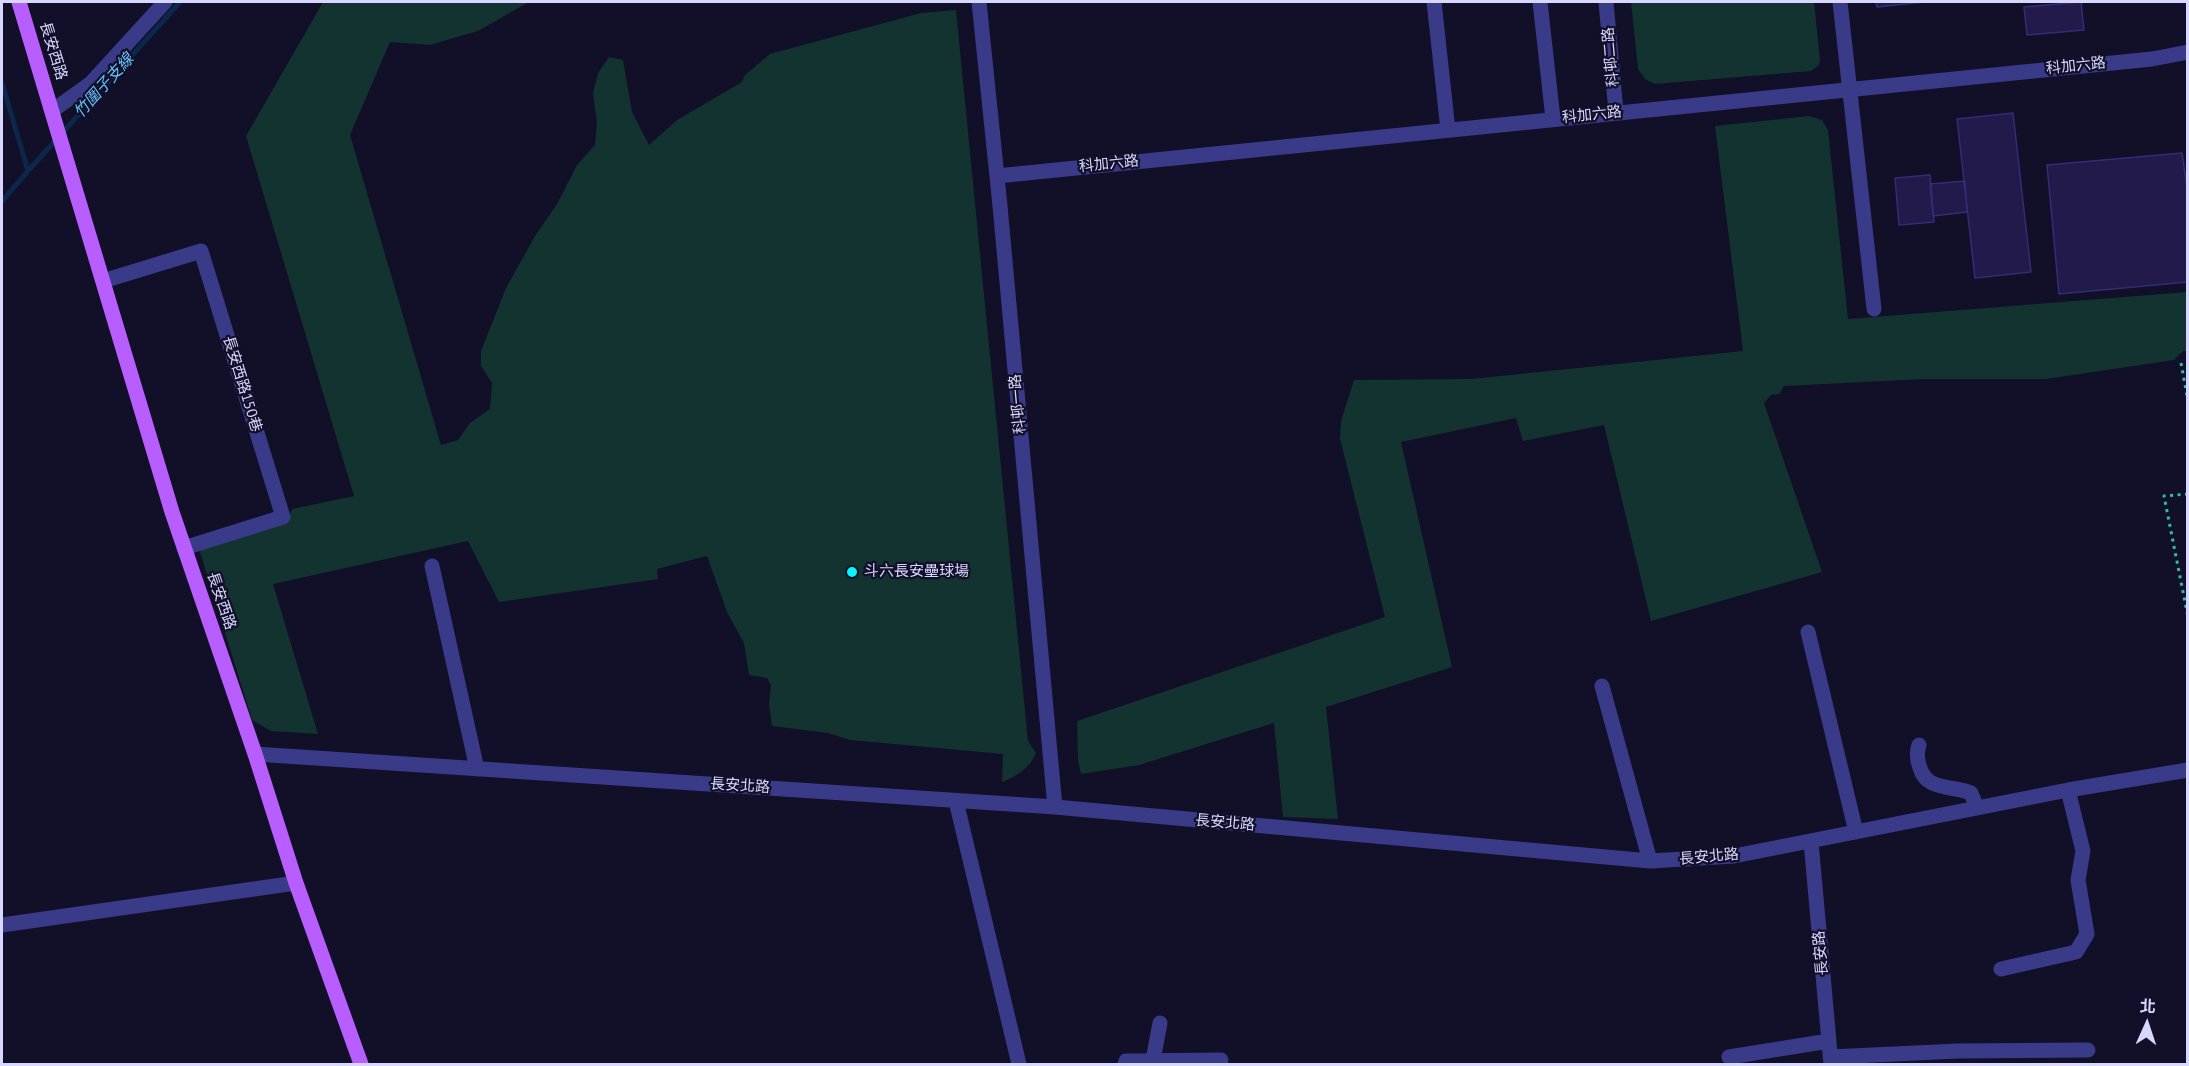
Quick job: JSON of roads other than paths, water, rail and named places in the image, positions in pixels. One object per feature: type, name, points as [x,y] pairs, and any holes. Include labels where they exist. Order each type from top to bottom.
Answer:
[{"type":"main road","name":"長安西路","points":[[19,2],[184,548],[255,754],[296,883],[361,1065]]},
{"type":"street","points":[[52,111],[91,83],[165,2]]},
{"type":"street","name":"科邨一路","points":[[979,2],[1055,807]]},
{"type":"street","points":[[1434,2],[1448,130]]},
{"type":"street","points":[[1540,2],[1553,119]]},
{"type":"street","name":"科邨二路","points":[[1606,2],[1616,112]]},
{"type":"street","points":[[1840,2],[1874,309]]},
{"type":"street","name":"科加六路","points":[[997,176],[2152,59],[2187,52]]},
{"type":"street","name":"長安西路150巷","points":[[103,281],[201,251],[283,517],[184,548]]},
{"type":"street","points":[[432,566],[477,769]]},
{"type":"street","points":[[1808,632],[1856,832]]},
{"type":"street","points":[[1602,686],[1650,861]]},
{"type":"street","points":[[1919,745],[1918,763],[1922,776],[1928,783],[1963,790],[1971,794],[1977,808]]},
{"type":"street","name":"長安北路","points":[[255,754],[1055,807],[1650,861],[1734,856],[2068,790],[2187,770]]},
{"type":"street","points":[[2001,969],[2076,952],[2087,934],[2079,880],[2084,851],[2068,790]]},
{"type":"street","points":[[956,801],[1019,1065]]},
{"type":"street","name":"長安路","points":[[1811,842],[1830,1054]]},
{"type":"street","points":[[2,925],[296,883]]},
{"type":"street","points":[[1153,1060],[1160,1023]]},
{"type":"street","points":[[1729,1057],[2088,1050]]},
{"type":"street","points":[[1125,1065],[1125,1061],[1221,1060]]},
{"type":"waterway","name":"竹圍子支線","points":[[28,171],[180,2]]},
{"type":"waterway","points":[[2,83],[28,171],[2,201]]},
{"type":"place","name":"斗六長安壘球場","points":[[852,572]]}]
